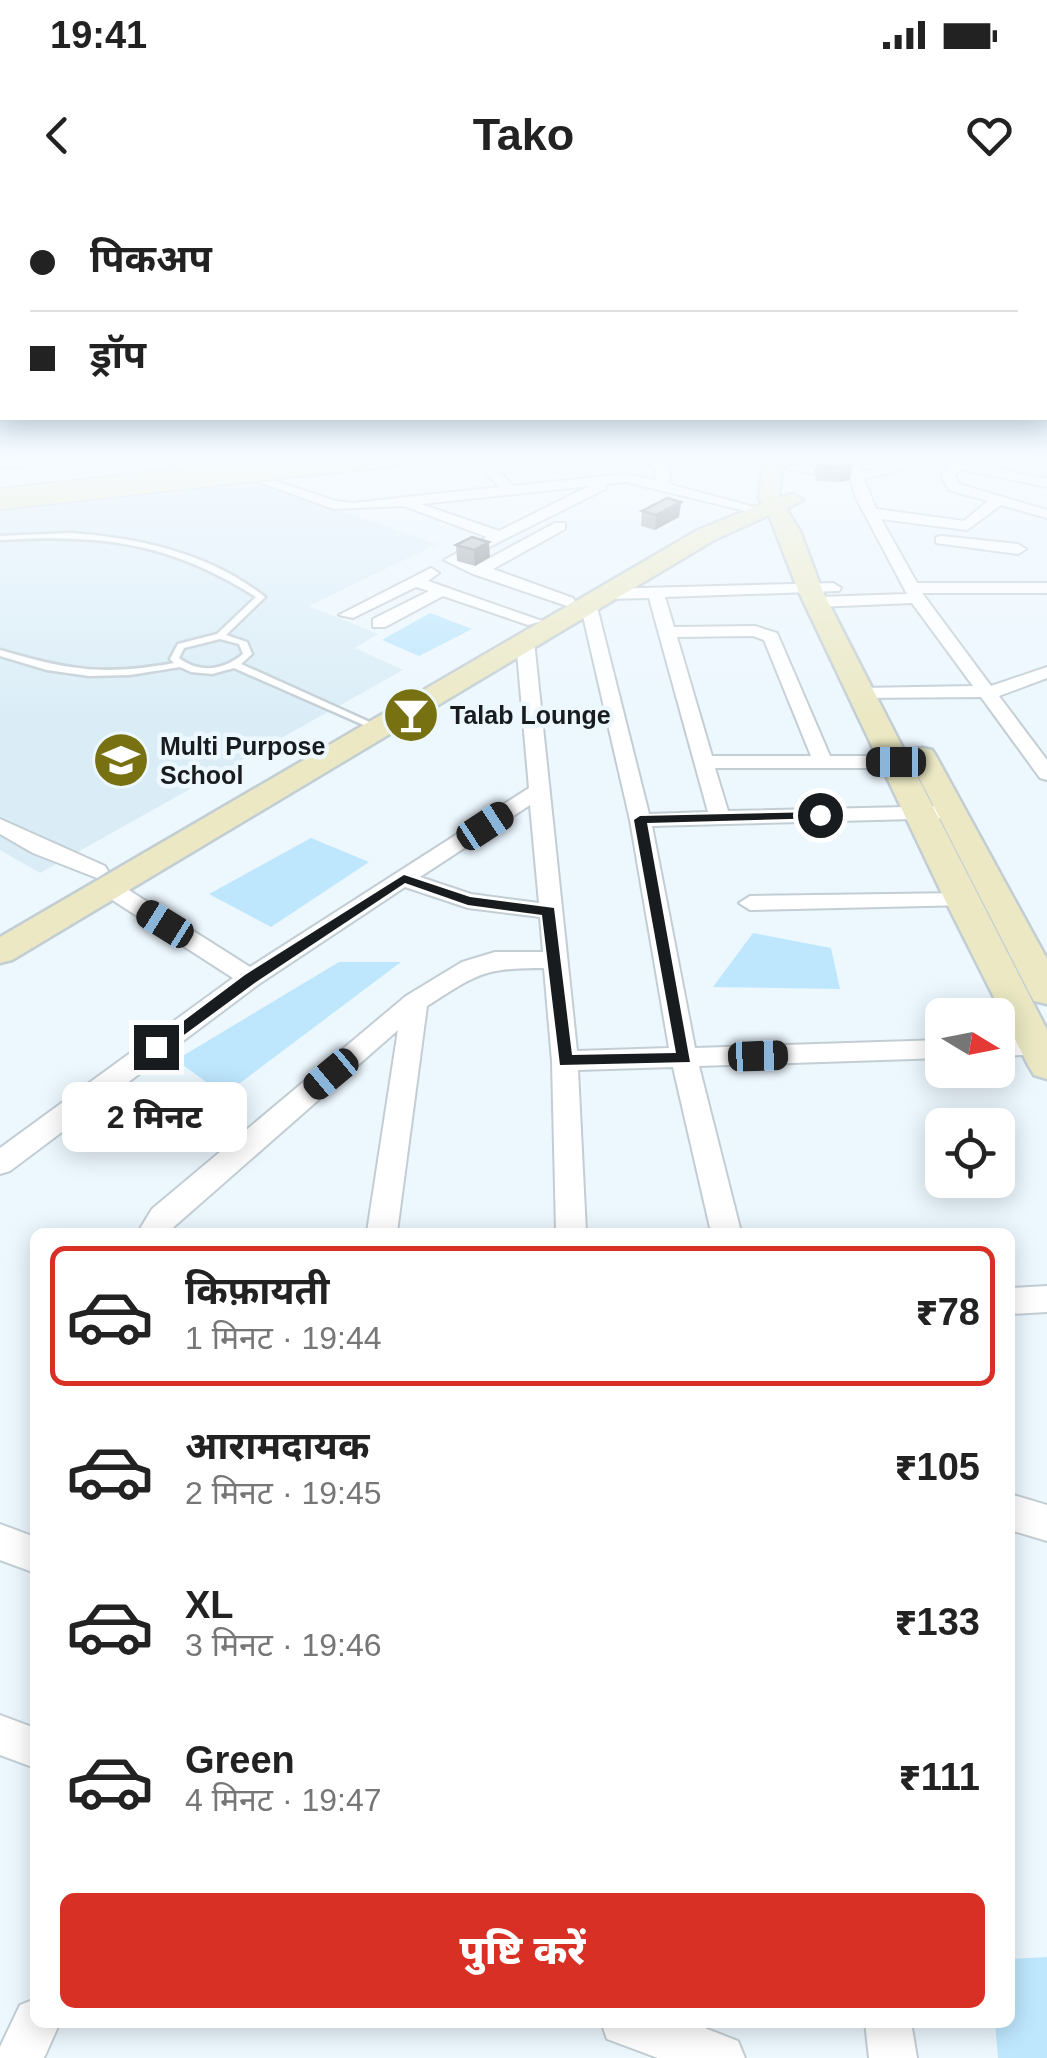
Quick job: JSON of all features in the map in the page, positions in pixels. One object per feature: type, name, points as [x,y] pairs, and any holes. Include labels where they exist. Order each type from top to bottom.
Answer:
[{"type":"street","points":[[455,562],[452,560],[456,555],[480,545]]},
{"type":"street","points":[[478,571],[527,545]]},
{"type":"street","points":[[0,927],[102,879],[529,631],[688,545]]},
{"type":"street","points":[[797,545],[874,693],[952,812],[1047,992]]},
{"type":"street","points":[[904,545],[915,593],[1043,763]]},
{"type":"street","points":[[980,545],[1018,549]]},
{"type":"street","points":[[348,615],[455,562],[586,599],[656,594],[825,596],[1045,590]]},
{"type":"street","points":[[414,581],[529,631]]},
{"type":"street","points":[[379,624],[442,591]]},
{"type":"street","points":[[656,594],[670,632],[720,818]]},
{"type":"street","points":[[586,599],[640,820],[684,1058],[725,1228]]},
{"type":"street","points":[[529,631],[552,960],[565,1061],[571,1228]]},
{"type":"street","points":[[670,632],[754,631],[771,637],[823,762]]},
{"type":"street","points":[[874,693],[989,691],[1013,688],[1047,672]]},
{"type":"street","points":[[874,693],[896,762],[961,900],[1044,1052]]},
{"type":"street","points":[[705,762],[896,762]]},
{"type":"street","points":[[0,1162],[250,978],[540,790]]},
{"type":"street","points":[[640,820],[952,812]]},
{"type":"street","points":[[0,825],[102,879],[250,978]]},
{"type":"street","points":[[404,878],[468,901],[549,911]]},
{"type":"street","points":[[0,952],[102,879]]},
{"type":"street","points":[[750,903],[961,900]]},
{"type":"street","points":[[155,1228],[162,1217],[415,1002],[470,968],[495,960],[552,960]]},
{"type":"street","points":[[383,1228],[415,1002]]},
{"type":"street","points":[[1015,1049],[1044,1052]]},
{"type":"street","points":[[565,1061],[925,1050]]},
{"type":"street","points":[[1015,1301],[1047,1299]]},
{"type":"street","points":[[1015,1513],[1047,1522]]},
{"type":"street","points":[[0,1542],[30,1553]]},
{"type":"street","points":[[0,1735],[30,1746]]},
{"type":"street","points":[[19,2058],[34,2028]]},
{"type":"street","points":[[640,2028],[721,2058]]},
{"type":"street","points":[[889,2028],[893,2058]]},
{"type":"lane","points":[[146,545],[184,554],[232,576],[261,597],[220,636]]},
{"type":"lane","points":[[0,653],[80,675],[103,676],[180,666],[203,671],[235,665],[248,654],[248,648],[243,642],[220,636],[181,646],[174,660],[180,666]]},
{"type":"lane","points":[[235,665],[369,724]]},
{"type":"shaded area","name":"Multi Purpose School","points":[[0,545],[436,545],[309,606],[378,634],[355,648],[403,670],[40,873],[0,850]]},
{"type":"shaded area","points":[[430,613],[472,629],[419,656],[382,640]]},
{"type":"shaded area","points":[[311,838],[369,862],[271,927],[209,894]]},
{"type":"shaded area","points":[[753,933],[831,948],[840,989],[713,987]]},
{"type":"shaded area","points":[[339,962],[401,962],[224,1095],[176,1060]]},
{"type":"shaded area","points":[[1047,1957],[1047,2058],[998,2058],[995,2028],[1015,2028],[1015,1959]]},
{"type":"building","points":[[457,545],[484,545],[474,550]]},
{"type":"place","name":"Talab Lounge","points":[[411,715]]},
{"type":"place","name":"Multi Purpose School","points":[[121,760]]},
{"type":"route","points":[[156,1047],[250,978],[404,878],[468,901],[549,911],[565,1061],[684,1058],[640,820],[820,815]]}]
